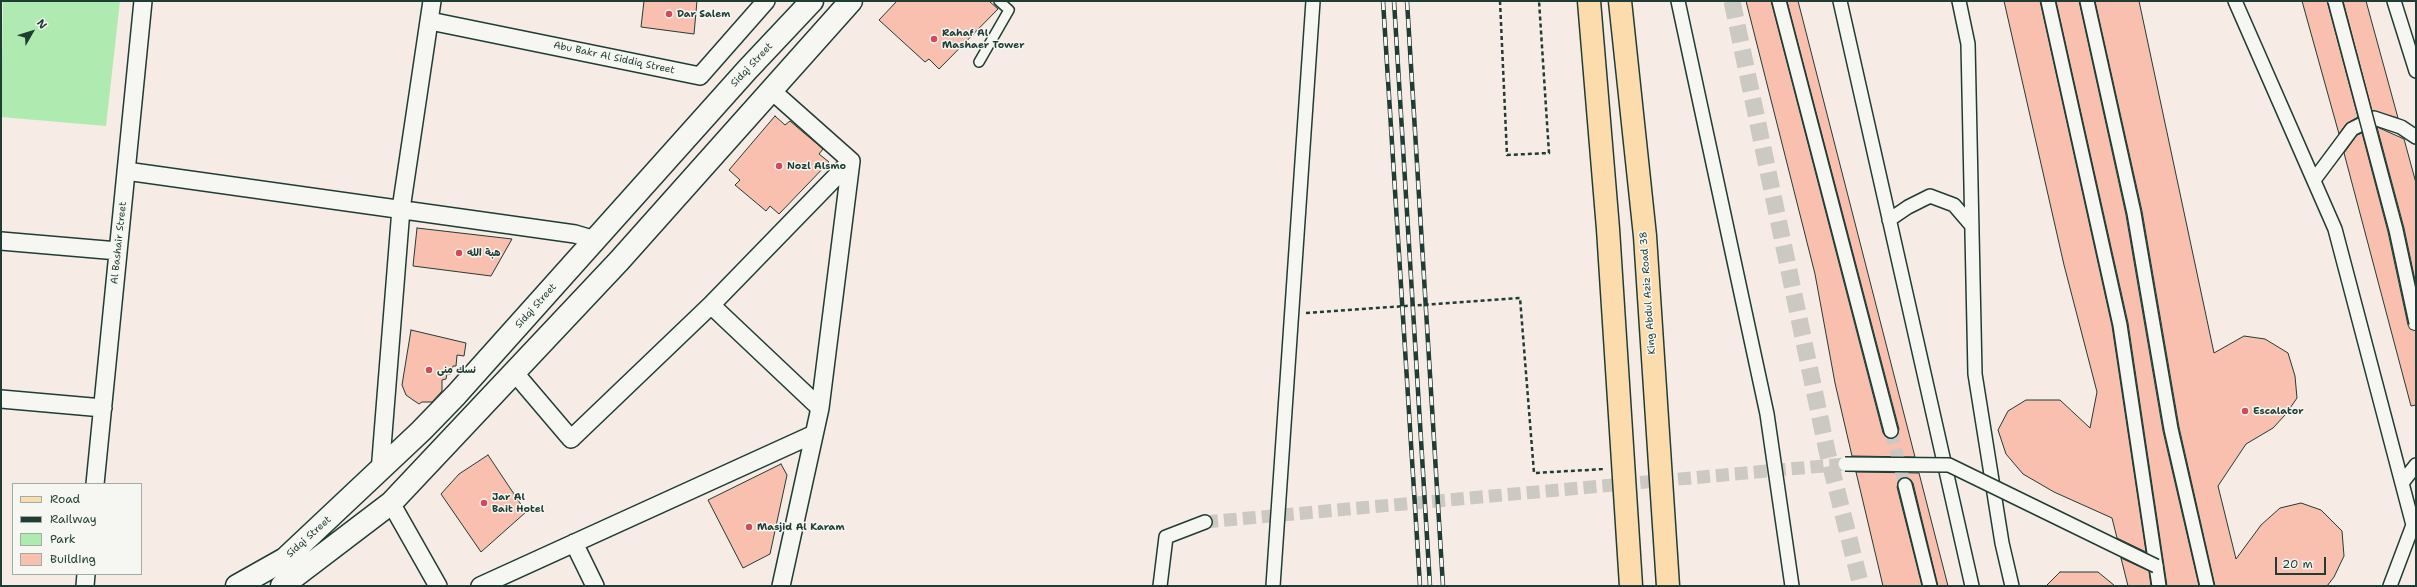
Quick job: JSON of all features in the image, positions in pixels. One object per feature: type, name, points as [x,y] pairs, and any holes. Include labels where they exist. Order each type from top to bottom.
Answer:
[{"type":"main road","points":[[1589,1],[1608,229],[1631,586]]},
{"type":"main road","name":"King Abdul Aziz Road 38","points":[[1620,1],[1645,236],[1668,586]]},
{"type":"street","name":"Al Bashair Street","points":[[95,483],[143,1]]},
{"type":"street","points":[[380,472],[401,209],[432,1]]},
{"type":"street","name":"Abu Bakr Al Siddiq Street","points":[[430,21],[700,76],[766,1]]},
{"type":"street","name":"Sidqi Street","points":[[237,586],[285,559],[380,472],[456,395],[747,70],[812,1]]},
{"type":"street","name":"Sidqi Street","points":[[282,586],[391,503],[619,261],[851,1]]},
{"type":"street","points":[[1273,586],[1314,1]]},
{"type":"street","points":[[1678,1],[1767,414],[1792,586]]},
{"type":"street","points":[[1779,1],[1891,431]]},
{"type":"street","points":[[1840,1],[1972,586]]},
{"type":"street","points":[[1959,1],[1968,44],[1975,374],[2002,543],[2012,586]]},
{"type":"street","points":[[2048,1],[2120,325],[2160,586]]},
{"type":"street","points":[[2087,1],[2134,213],[2171,429],[2207,586]]},
{"type":"street","points":[[2235,1],[2335,229],[2413,525],[2390,586]]},
{"type":"street","points":[[2335,1],[2396,230],[2416,323]]},
{"type":"street","points":[[2394,1],[2416,71]]},
{"type":"street","points":[[747,70],[851,161]]},
{"type":"street","points":[[2314,180],[2352,129],[2374,118],[2401,127],[2416,137]]},
{"type":"street","points":[[514,372],[571,439],[711,305],[851,161]]},
{"type":"street","points":[[781,586],[820,408],[851,161]]},
{"type":"street","points":[[126,171],[575,234],[595,240],[619,261]]},
{"type":"street","points":[[1890,220],[1908,206],[1930,196],[1954,205],[1972,226]]},
{"type":"street","points":[[1,241],[118,251]]},
{"type":"street","points":[[711,305],[820,408]]},
{"type":"street","points":[[1,399],[103,408]]},
{"type":"street","points":[[480,586],[814,434]]},
{"type":"street","points":[[1845,464],[1949,465],[2156,566]]},
{"type":"street","points":[[2402,483],[2416,465]]},
{"type":"street","points":[[1905,486],[1930,586]]},
{"type":"street","points":[[391,503],[438,586]]},
{"type":"street","points":[[1160,586],[1166,537],[1205,522]]},
{"type":"street","points":[[574,543],[595,586]]},
{"type":"street","points":[[85,586],[86,575]]},
{"type":"lane","points":[[979,62],[1009,10],[999,1]]},
{"type":"path","points":[[1500,1],[1506,155],[1549,153],[1539,1]]},
{"type":"path","points":[[1292,314],[1520,298],[1534,473],[1623,468]]},
{"type":"green space","points":[[3,1],[120,1],[106,126],[1,117]]},
{"type":"building","name":"Dar Salem","points":[[644,1],[697,1],[694,34],[641,27]]},
{"type":"building","name":"Rahaf Al Mashaer Tower","points":[[897,1],[989,1],[998,9],[939,69],[929,59],[925,62],[879,20]]},
{"type":"building","points":[[1746,1],[1771,1],[1883,433],[1886,437],[1893,439],[1897,436],[1899,429],[1787,1],[1798,1],[1915,457],[1852,456],[1835,383],[1815,274]]},
{"type":"building","points":[[2004,1],[2040,1],[2112,326],[2146,552],[2117,538],[2112,518],[2054,492],[2023,474],[2006,454],[1998,430],[2008,411],[2026,400],[2060,400],[2090,428],[2097,392],[2064,265]]},
{"type":"building","points":[[2056,1],[2079,1],[2126,215],[2163,431],[2199,586],[2167,586],[2128,323]]},
{"type":"building","points":[[2095,1],[2139,1],[2214,353],[2244,336],[2265,339],[2288,353],[2295,376],[2297,398],[2286,414],[2273,428],[2246,444],[2218,486],[2236,559],[2261,525],[2280,508],[2301,503],[2321,510],[2342,531],[2344,556],[2334,577],[2327,586],[2215,586],[2179,427],[2142,211]]},
{"type":"building","points":[[2302,1],[2327,1],[2358,117],[2346,124],[2339,134]]},
{"type":"building","points":[[2343,1],[2366,1],[2398,118],[2372,111]]},
{"type":"building","name":"Nozl Alsmo","points":[[775,116],[785,125],[790,121],[823,149],[819,154],[829,162],[779,214],[770,206],[766,211],[735,185],[740,180],[729,170]]},
{"type":"building","points":[[2377,127],[2404,139],[2416,183],[2416,285],[2404,228]]},
{"type":"building","points":[[2362,133],[2388,232],[2408,325],[2410,329],[2416,331],[2416,405],[2411,406],[2344,153],[2357,135]]},
{"type":"building","name":"هبة الله","points":[[417,228],[512,239],[491,276],[413,266]]},
{"type":"building","name":"نسك منى","points":[[411,330],[466,343],[464,356],[457,355],[456,366],[453,366],[451,374],[447,374],[446,379],[442,380],[442,391],[432,402],[422,402],[419,404],[406,395],[402,385]]},
{"type":"building","name":"Jar Al Bait Hotel","points":[[488,455],[526,512],[481,552],[441,494],[459,474]]},
{"type":"building","name":"Masjid Al Karam","points":[[781,464],[787,475],[770,554],[743,568],[708,500]]},
{"type":"building","points":[[1856,472],[1919,473],[1948,586],[1938,586],[1913,483],[1910,479],[1903,477],[1899,480],[1897,487],[1922,586],[1883,586]]},
{"type":"building","points":[[2121,558],[2149,571],[2151,586],[2128,586]]},
{"type":"building","points":[[2060,572],[2098,572],[2115,586],[2046,586]]},
{"type":"tunnel","points":[[1732,1],[1827,451],[1861,586]]},
{"type":"tunnel","points":[[1891,431],[1905,485]]},
{"type":"tunnel","points":[[1205,522],[1845,464]]},
{"type":"railway","points":[[1383,1],[1420,586]]},
{"type":"railway","points":[[1394,1],[1430,586]]},
{"type":"railway","points":[[1407,1],[1443,586]]},
{"type":"place","name":"Dar Salem","points":[[669,14]]},
{"type":"place","name":"Rahaf Al Mashaer Tower","points":[[934,39]]},
{"type":"place","name":"Nozl Alsmo","points":[[779,166]]},
{"type":"place","name":"هبة الله","points":[[459,253]]},
{"type":"place","name":"نسك منى","points":[[429,370]]},
{"type":"place","name":"Escalator","points":[[2245,411]]},
{"type":"place","name":"Jar Al Bait Hotel","points":[[484,503]]},
{"type":"place","name":"Masjid Al Karam","points":[[749,527]]}]
